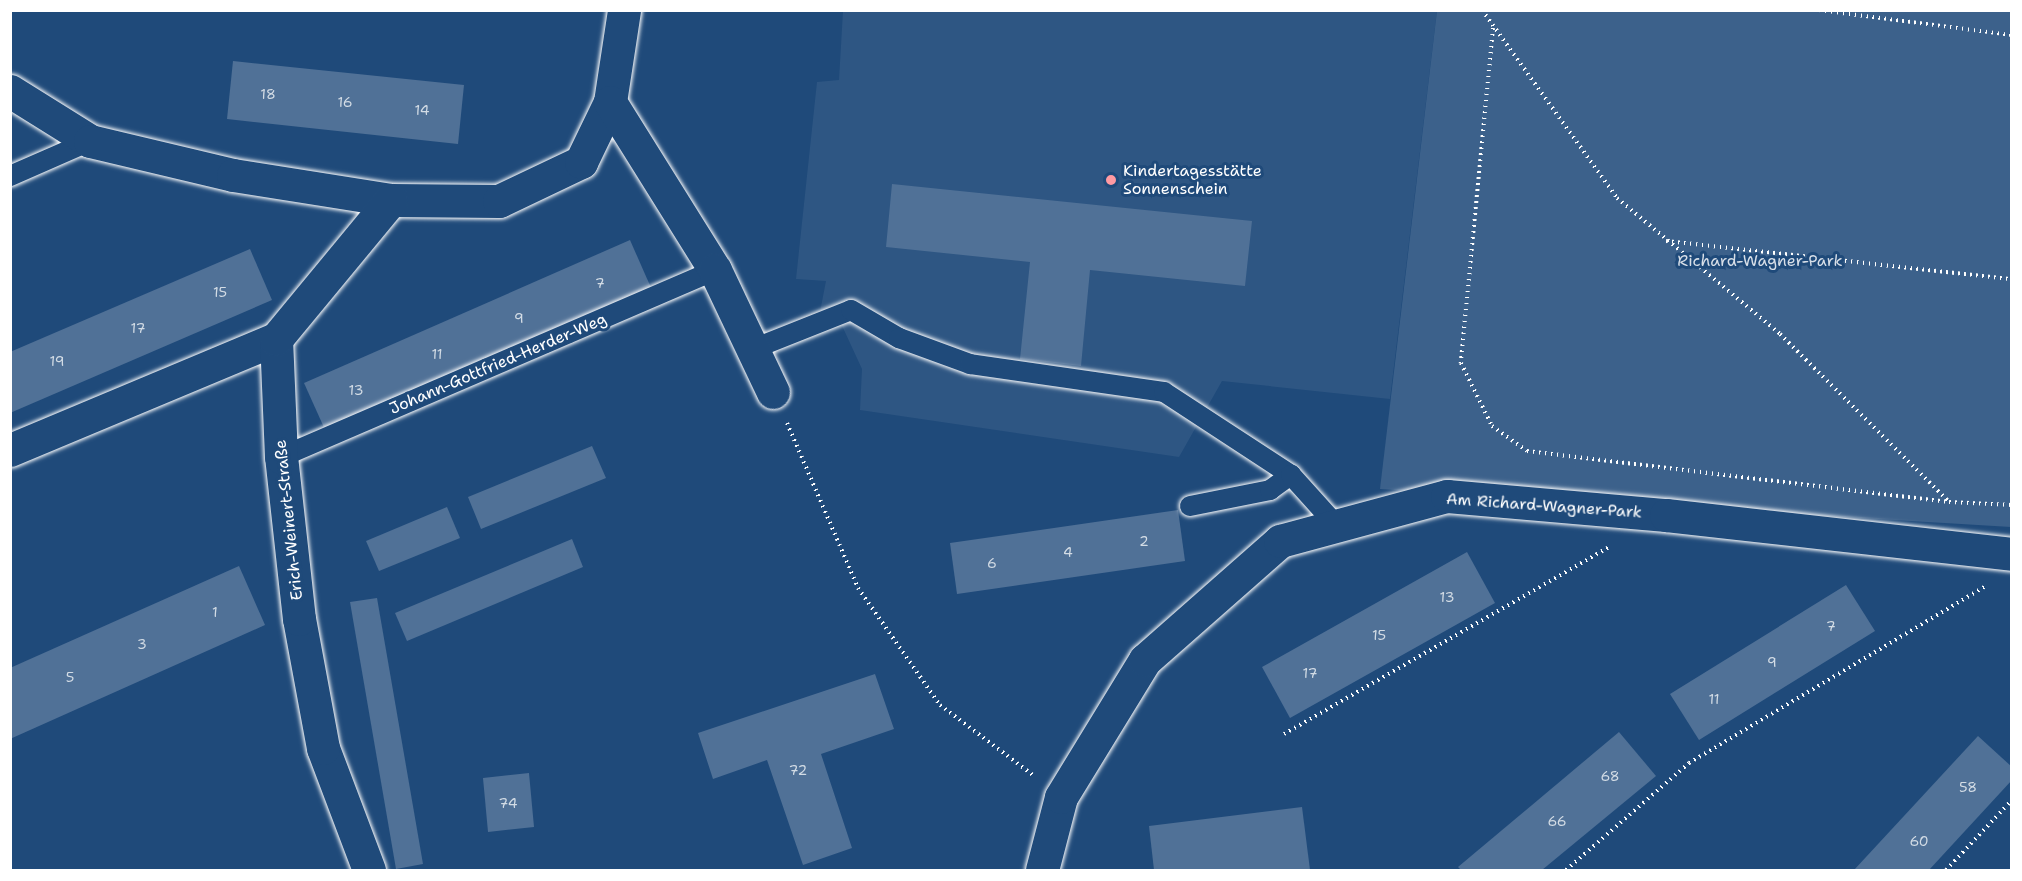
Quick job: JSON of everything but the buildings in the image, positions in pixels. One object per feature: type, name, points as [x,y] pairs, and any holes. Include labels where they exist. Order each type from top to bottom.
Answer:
[{"type":"street","points":[[10,91],[90,141],[233,175],[391,200],[499,201],[546,182],[581,162],[610,102],[624,10]]},
{"type":"street","points":[[610,102],[715,270],[773,392]]},
{"type":"street","points":[[10,450],[276,339],[391,200]]},
{"type":"street","name":"Erich-Weinert-Straße","points":[[276,339],[281,458],[299,619],[324,748],[369,870]]},
{"type":"street","name":"Am Richard-Wagner-Park","points":[[1042,870],[1061,796],[1145,660],[1280,541],[1448,496],[1666,514],[2012,554]]},
{"type":"lane","points":[[10,176],[90,141]]},
{"type":"lane","name":"Johann-Gottfried-Herder-Weg","points":[[281,458],[715,270]]},
{"type":"lane","points":[[753,349],[850,310],[899,338],[970,364],[1164,393],[1291,475],[1337,526]]},
{"type":"lane","points":[[1191,506],[1270,490],[1291,475]]},
{"type":"path","points":[[1482,10],[1574,131],[1617,198],[1664,240],[1780,334],[1949,502]]},
{"type":"path","points":[[1819,10],[2012,35]]},
{"type":"path","points":[[1494,28],[1461,363],[1491,426],[1527,451],[1949,502],[2012,505]]},
{"type":"path","points":[[1664,240],[2012,279]]},
{"type":"path","points":[[773,392],[858,588],[940,705],[1061,796]]},
{"type":"path","points":[[1284,734],[1615,544]]},
{"type":"path","points":[[1566,870],[1689,763],[1991,583]]},
{"type":"path","points":[[1946,870],[2012,800]]},
{"type":"shaded area","name":"Kindertagesstätte Sonnenschein","points":[[843,11],[1437,11],[1390,399],[1222,381],[1179,457],[860,410],[862,369],[838,317],[820,312],[826,281],[796,279],[817,82],[839,80]]},
{"type":"green space","name":"Richard-Wagner-Park","points":[[1437,11],[2011,12],[2011,527],[1380,489]]},
{"type":"place","name":"Kindertagesstätte Sonnenschein","points":[[1111,180]]}]
